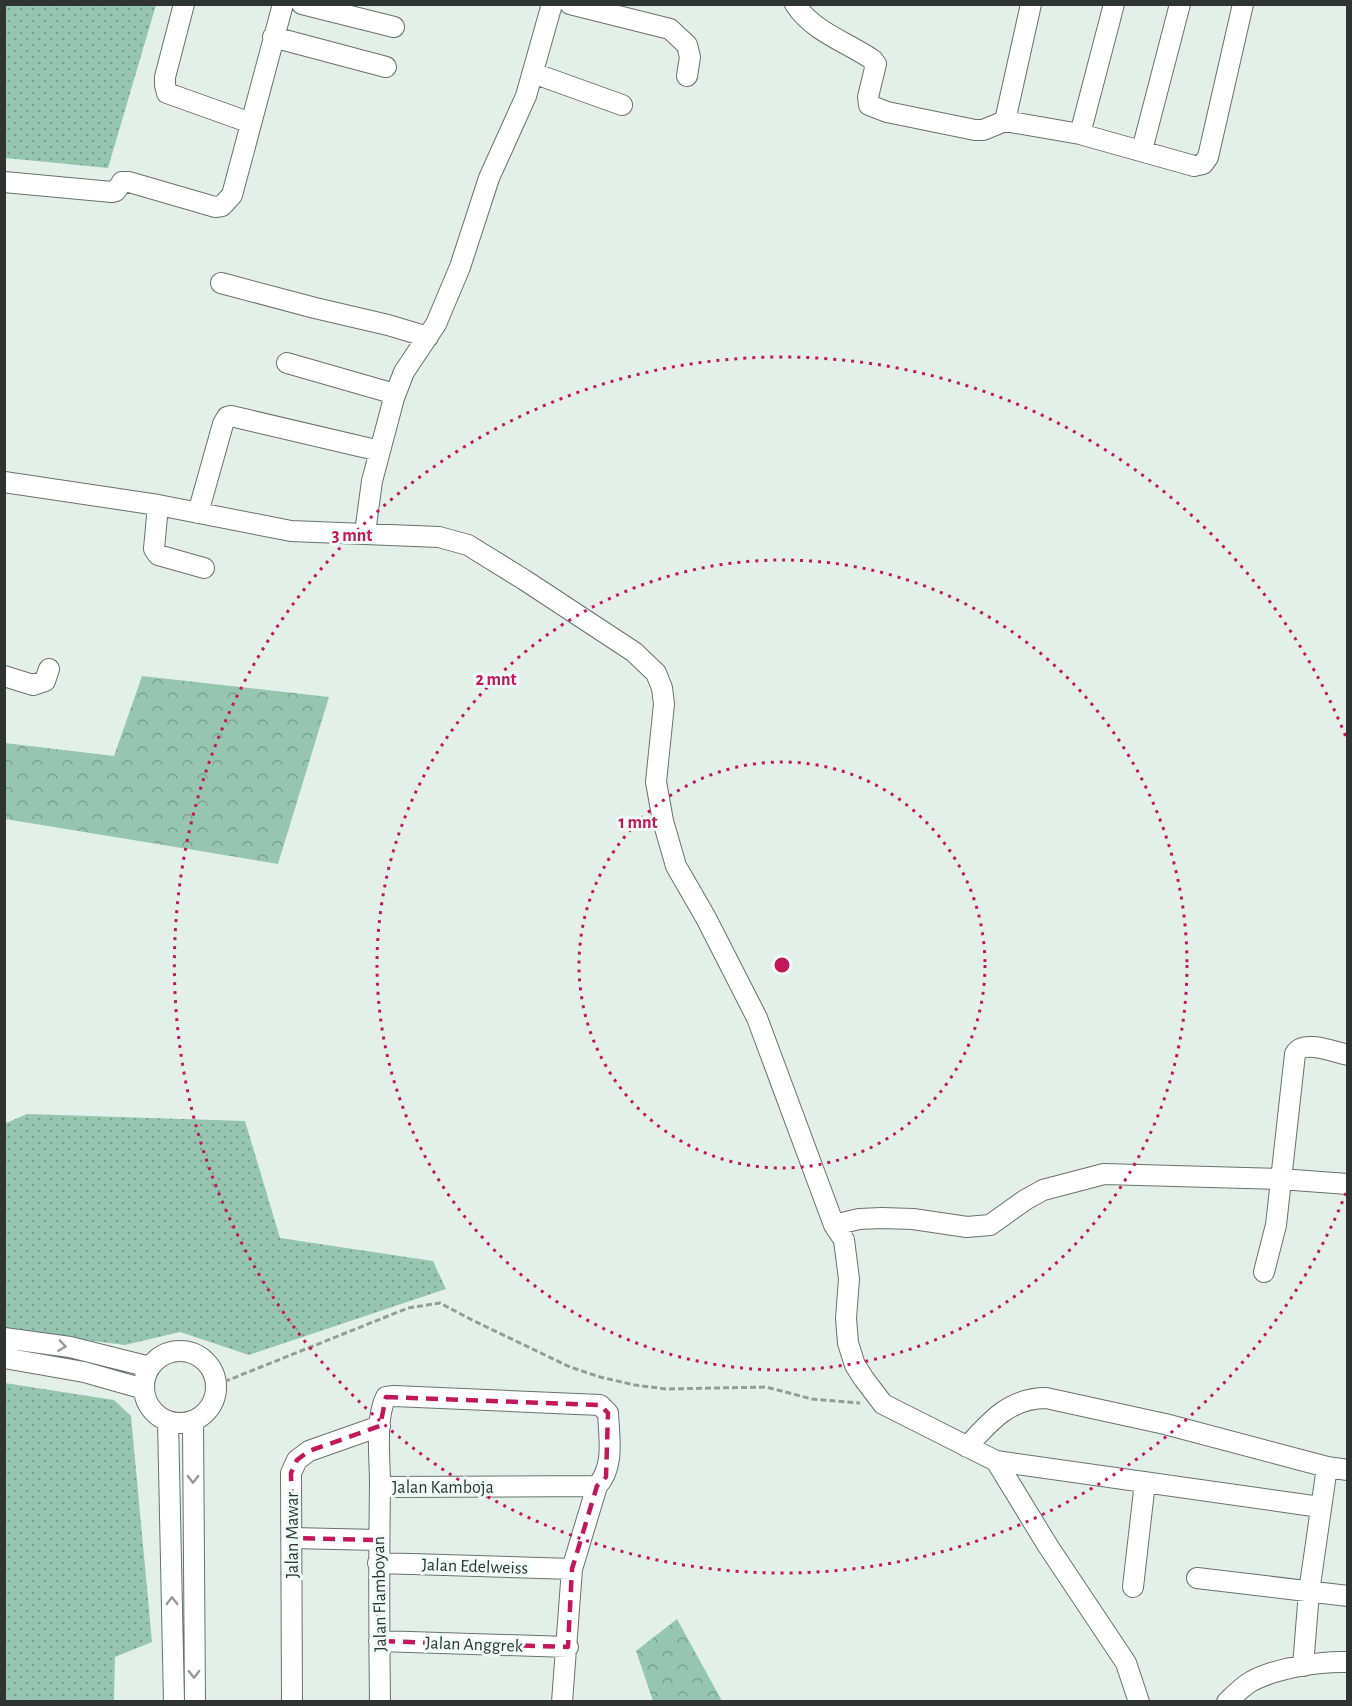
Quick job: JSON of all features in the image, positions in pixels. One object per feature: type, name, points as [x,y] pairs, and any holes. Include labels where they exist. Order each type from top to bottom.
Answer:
[{"type":"street","points":[[184,4],[165,77],[167,93],[251,123]]},
{"type":"street","points":[[4,182],[112,192],[116,191],[122,182],[129,182],[215,207],[222,206],[232,195],[283,4]]},
{"type":"street","points":[[303,4],[394,27]]},
{"type":"street","points":[[365,533],[372,481],[395,394],[405,372],[436,324],[460,267],[489,178],[526,96],[552,4]]},
{"type":"street","points":[[570,4],[670,29],[687,45],[690,57],[687,76]]},
{"type":"street","points":[[795,4],[803,15],[820,29],[873,60],[876,64],[868,97],[869,105],[887,112],[975,130],[983,130],[1005,121],[1080,134],[1198,166],[1206,161],[1243,4]]},
{"type":"street","points":[[1005,121],[1031,4]]},
{"type":"street","points":[[1080,134],[1114,4]]},
{"type":"street","points":[[1142,150],[1180,4]]},
{"type":"street","points":[[273,37],[386,67]]},
{"type":"street","points":[[533,73],[622,105]]},
{"type":"street","points":[[221,283],[428,337]]},
{"type":"street","points":[[287,363],[395,394]]},
{"type":"street","points":[[198,513],[223,424],[227,417],[236,416],[380,451]]},
{"type":"street","points":[[4,482],[158,505],[291,531],[440,537],[468,545],[634,652],[656,673],[662,688],[664,704],[656,782],[663,821],[676,866],[706,918],[757,1018],[834,1225],[844,1240],[849,1279],[846,1318],[848,1343],[855,1365],[883,1404],[996,1461],[1320,1507]]},
{"type":"street","points":[[158,505],[154,549],[158,555],[204,568]]},
{"type":"street","points":[[4,676],[33,685],[45,681],[50,669]]},
{"type":"street","points":[[1264,1272],[1276,1225],[1295,1054],[1297,1049],[1305,1046],[1347,1055]]},
{"type":"street","points":[[834,1225],[859,1219],[882,1218],[913,1219],[967,1227],[990,1225],[1043,1190],[1104,1174],[1280,1179],[1347,1184]]},
{"type":"street","points":[[4,1338],[70,1347],[150,1367]]},
{"type":"street","points":[[183,1351],[192,1353],[207,1364],[212,1371],[216,1385],[210,1407],[193,1421],[178,1423],[168,1421],[153,1411],[148,1403],[144,1389],[150,1367],[164,1355],[183,1351]]},
{"type":"street","points":[[4,1358],[84,1372],[144,1389]]},
{"type":"street","name":"Jalan Kamboja","points":[[394,1396],[600,1405],[608,1413],[609,1462],[606,1477],[597,1486],[380,1487],[380,1426],[381,1405],[386,1397],[394,1396]]},
{"type":"street","points":[[967,1447],[987,1424],[1010,1408],[1029,1398],[1046,1398],[1165,1424],[1327,1467],[1347,1470]]},
{"type":"street","points":[[168,1421],[174,1701]]},
{"type":"street","points":[[193,1421],[195,1701]]},
{"type":"street","name":"Jalan Mawar","points":[[292,1701],[291,1473],[297,1460],[309,1451],[380,1426]]},
{"type":"street","points":[[996,1461],[1048,1546],[1126,1663],[1139,1701]]},
{"type":"street","points":[[1303,1666],[1309,1592],[1327,1467]]},
{"type":"street","points":[[1133,1587],[1145,1482]]},
{"type":"street","points":[[562,1701],[568,1647],[572,1569],[597,1486]]},
{"type":"street","name":"Jalan Flamboyan","points":[[380,1487],[378,1540],[380,1701]]},
{"type":"street","points":[[292,1538],[378,1540]]},
{"type":"street","name":"Jalan Edelweiss","points":[[378,1563],[572,1569]]},
{"type":"street","points":[[1197,1578],[1347,1596]]},
{"type":"street","name":"Jalan Anggrek","points":[[379,1641],[568,1647]]},
{"type":"street","points":[[1227,1701],[1252,1681],[1271,1674],[1303,1666],[1347,1662]]},
{"type":"path","points":[[216,1385],[408,1308],[440,1302],[552,1359],[600,1377],[666,1389],[766,1387],[812,1399],[883,1404]]},
{"type":"highlighted area","points":[[386,1397],[600,1405],[608,1413],[606,1477],[597,1486],[572,1569],[568,1647],[379,1641],[378,1540],[292,1538],[291,1473],[297,1460],[309,1451],[380,1426]]},
{"type":"green space","points":[[4,5],[156,5],[108,168],[5,158]]},
{"type":"green space","points":[[142,676],[329,697],[278,864],[5,819],[5,743],[114,756]]},
{"type":"green space","points":[[27,1114],[245,1121],[280,1238],[433,1261],[446,1289],[249,1355],[180,1332],[125,1345],[5,1330],[4,1124]]},
{"type":"green space","points":[[5,1383],[114,1400],[131,1416],[152,1642],[115,1657],[114,1701],[5,1701]]},
{"type":"green space","points":[[677,1619],[722,1701],[653,1701],[636,1651]]}]
